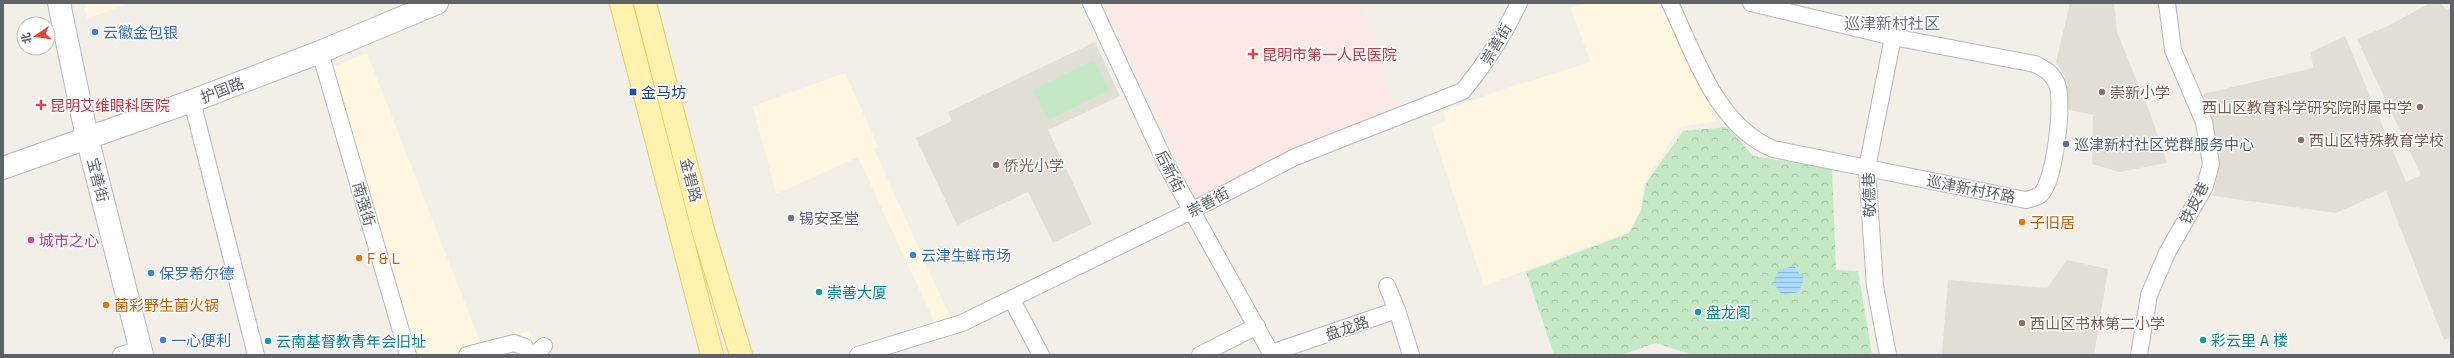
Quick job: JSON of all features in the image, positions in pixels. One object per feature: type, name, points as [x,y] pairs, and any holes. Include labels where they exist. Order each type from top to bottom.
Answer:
[{"type":"main road","name":"金碧路","points":[[621,3],[712,355]]},
{"type":"main road","name":"金碧路","points":[[645,3],[704,230],[741,355]]},
{"type":"street","name":"宝善街","points":[[59,3],[135,353]]},
{"type":"street","name":"护国路","points":[[3,168],[88,136],[192,101],[320,52],[437,3]]},
{"type":"street","name":"后新街","points":[[1091,3],[1168,168],[1272,354]]},
{"type":"street","name":"崇善街","points":[[858,355],[889,351],[962,323],[1012,300],[1191,211],[1295,157],[1463,91],[1485,63],[1511,21],[1519,3]]},
{"type":"street","name":"巡津新村环路","points":[[1670,3],[1715,96],[1739,128],[1756,142],[1773,150],[2026,200],[2040,195],[2047,184],[2056,147],[2059,113],[2058,85],[2050,72],[2035,64],[1893,37],[1751,3]]},
{"type":"street","name":"铁皮巷","points":[[2139,355],[2149,295],[2167,253],[2205,186],[2211,164],[2204,122],[2173,50],[2167,3]]},
{"type":"street","name":"敬德巷","points":[[1888,355],[1875,286],[1867,168],[1893,37]]},
{"type":"street","name":"南强街","points":[[320,52],[408,355]]},
{"type":"street","points":[[192,101],[256,355]]},
{"type":"street","points":[[1386,286],[1397,310],[1411,355]]},
{"type":"street","points":[[1012,300],[1040,355]]},
{"type":"street","name":"盘龙路","points":[[1272,354],[1397,310]]},
{"type":"street","points":[[1200,355],[1257,326]]},
{"type":"street","points":[[467,355],[514,343],[525,347],[529,355],[536,353],[544,346]]},
{"type":"shaded area","points":[[84,3],[129,3],[87,19]]},
{"type":"shaded area","name":"昆明市第一人民医院","points":[[1104,3],[1360,3],[1395,106],[1197,198]]},
{"type":"shaded area","points":[[1592,3],[1662,3],[1709,90],[1716,121],[1680,127],[1644,183],[1640,211],[1629,231],[1484,286],[1431,127],[1446,121],[1443,112],[1498,91],[1591,62],[1570,7]]},
{"type":"shaded area","name":"崇新小学","points":[[2070,3],[2114,3],[2117,32],[2150,113],[2167,163],[2120,172],[2092,164],[2093,115],[2061,108],[2065,76],[2056,62]]},
{"type":"shaded area","points":[[2430,3],[2440,3],[2447,10],[2451,8],[2451,337],[2444,340],[2386,191],[2336,213],[2213,196],[2219,167],[2210,113],[2203,94],[2313,68],[2311,52],[2345,36],[2406,182],[2421,175],[2357,39],[2388,26]]},
{"type":"shaded area","name":"侨光小学","points":[[1095,42],[1120,96],[1048,130],[1092,224],[1053,243],[1028,192],[957,225],[916,138],[952,121],[948,112]]},
{"type":"shaded area","points":[[367,53],[481,344],[530,331],[540,355],[399,355],[318,73]]},
{"type":"shaded area","name":"云津生鲜市场","points":[[845,73],[878,146],[874,149],[950,317],[935,323],[858,157],[776,194],[753,106]]},
{"type":"shaded area","name":"西山区书林第二小学","points":[[2067,260],[2108,269],[2094,355],[1942,355],[1948,280],[2047,288]]},
{"type":"green space","points":[[1094,60],[1109,90],[1048,120],[1033,90]]},
{"type":"green space","points":[[1728,127],[1753,156],[1832,169],[1836,270],[1858,271],[1872,355],[1693,355],[1656,343],[1621,355],[1554,355],[1526,272],[1629,233],[1641,211],[1646,183],[1683,131]]},
{"type":"water","points":[[1794,266],[1804,279],[1799,292],[1782,295],[1773,283],[1779,270]]},
{"type":"place","name":"云徽金包银","points":[[95,32]]},
{"type":"place","name":"昆明市第一人民医院","points":[[1253,54]]},
{"type":"place","name":"金马坊","points":[[633,92]]},
{"type":"place","name":"崇新小学","points":[[2102,92]]},
{"type":"place","name":"昆明艾维眼科医院","points":[[41,105]]},
{"type":"place","name":"西山区教育科学研究院附属中学","points":[[2420,107]]},
{"type":"place","name":"西山区特殊教育学校","points":[[2301,140]]},
{"type":"place","name":"巡津新村社区党群服务中心","points":[[2066,144]]},
{"type":"place","name":"侨光小学","points":[[996,165]]},
{"type":"place","name":"锡安圣堂","points":[[791,218]]},
{"type":"place","name":"子旧居","points":[[2022,222]]},
{"type":"place","name":"城市之心","points":[[31,240]]},
{"type":"place","name":"云津生鲜市场","points":[[913,255]]},
{"type":"place","name":"F & L","points":[[359,258]]},
{"type":"place","name":"保罗希尔德","points":[[151,273]]},
{"type":"place","name":"崇善大厦","points":[[819,292]]},
{"type":"place","name":"菌彩野生菌火锅","points":[[106,305]]},
{"type":"place","name":"盘龙阁","points":[[1698,312]]},
{"type":"place","name":"西山区书林第二小学","points":[[2022,323]]},
{"type":"place","name":"一心便利","points":[[163,340]]},
{"type":"place","name":"彩云里 A 楼","points":[[2203,340]]},
{"type":"place","name":"云南基督教青年会旧址","points":[[268,341]]},
{"type":"district","name":"巡津新村社区","points":[[1892,23]]}]
